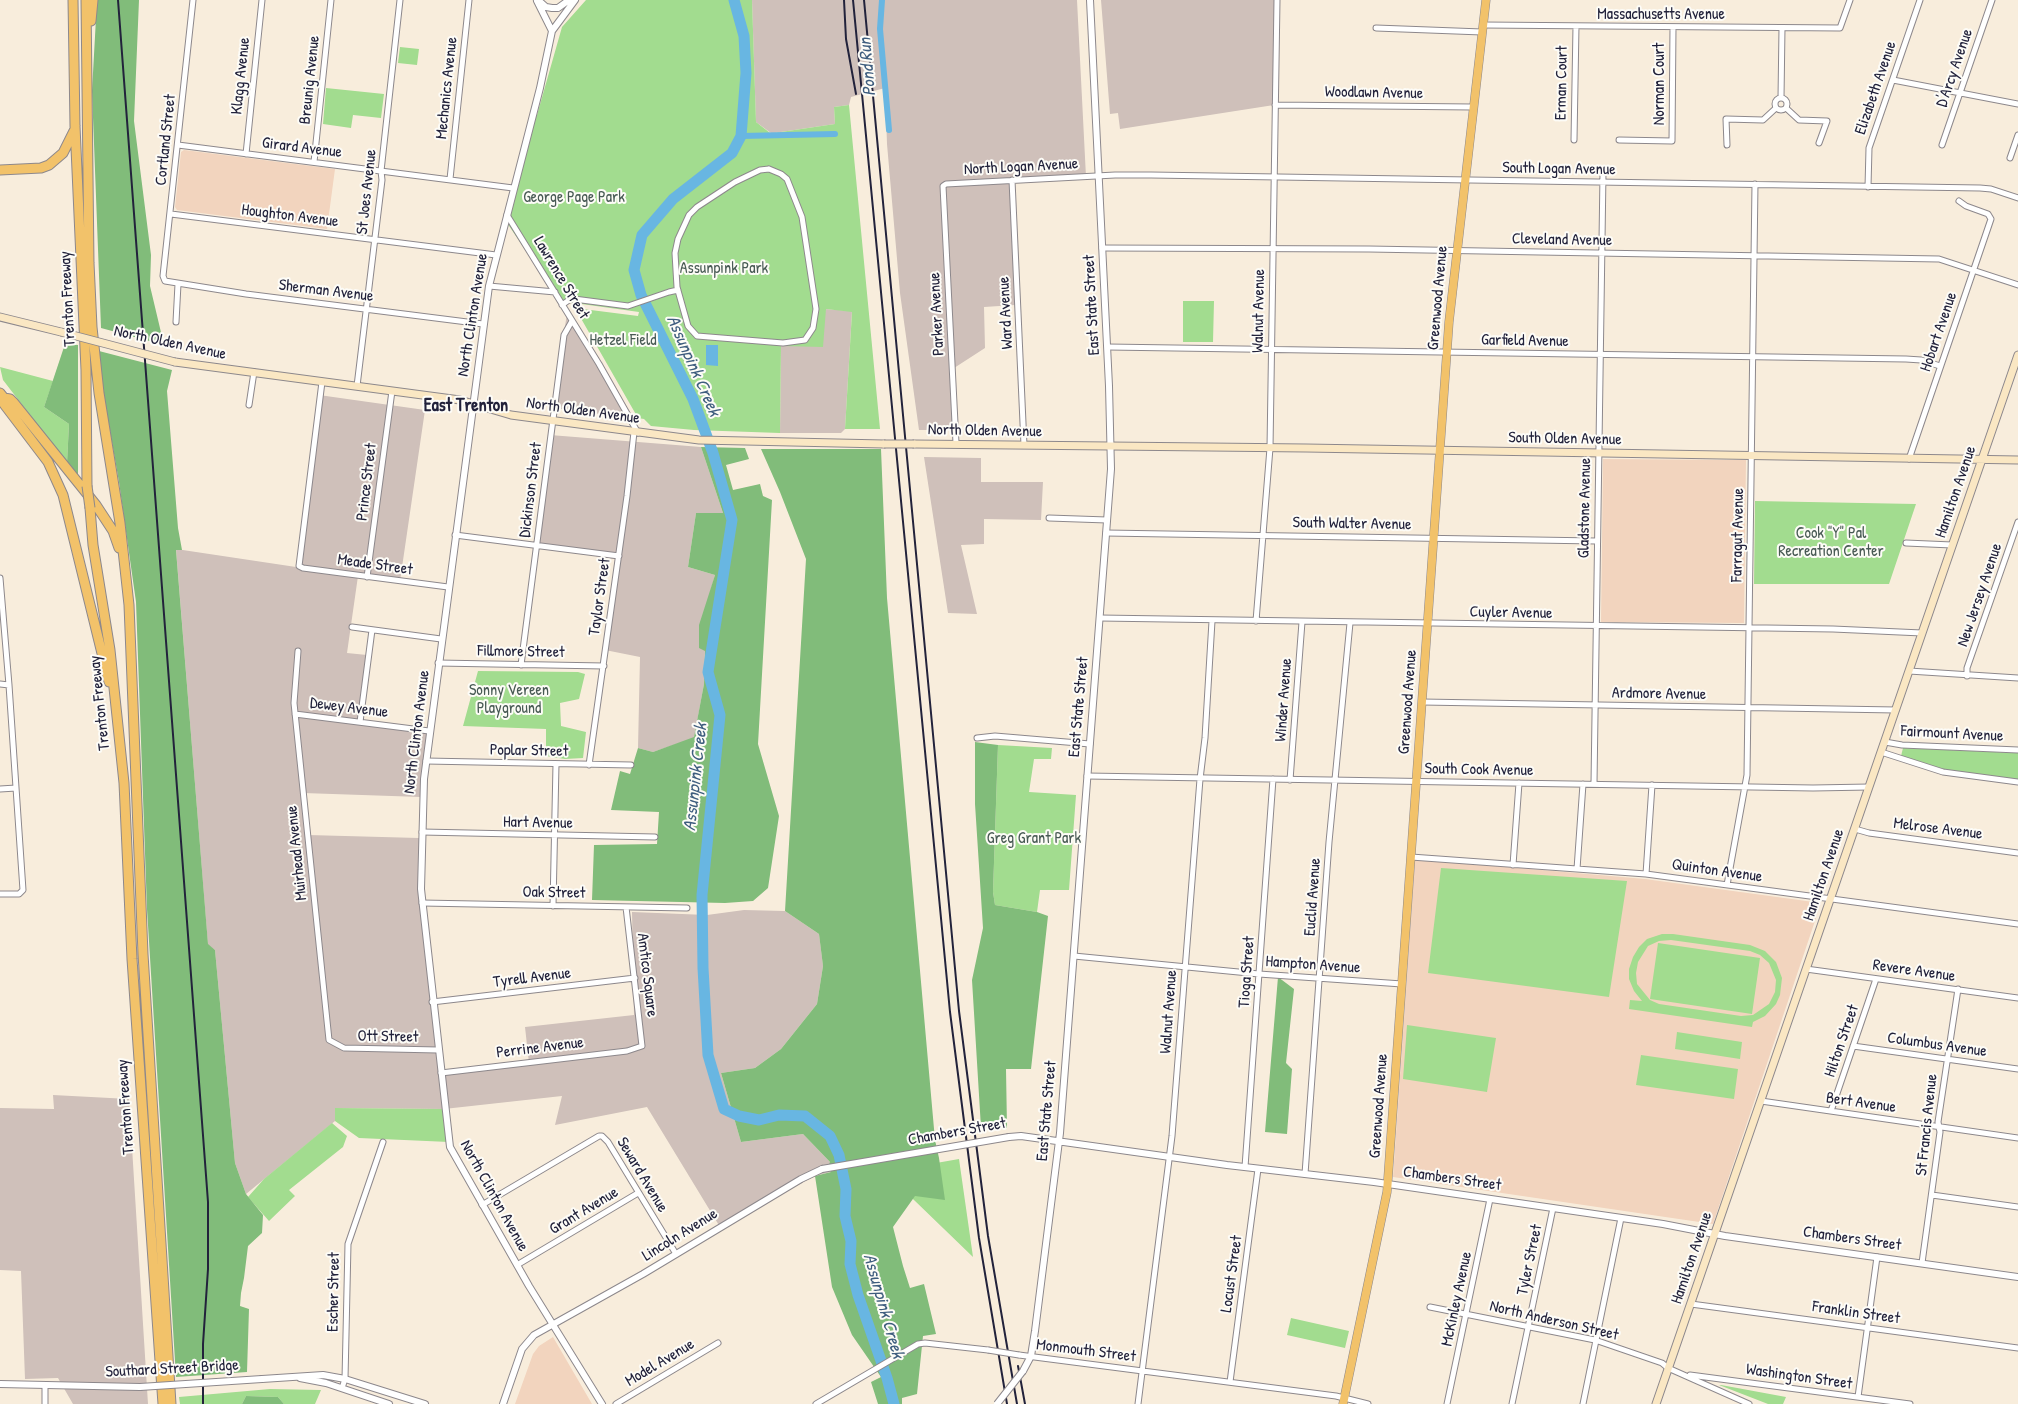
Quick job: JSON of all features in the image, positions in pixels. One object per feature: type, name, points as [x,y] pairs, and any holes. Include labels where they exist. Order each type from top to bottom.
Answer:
[{"type":"highway","name":"Trenton Freeway","points":[[73,0],[75,126],[86,370],[87,486],[93,545],[110,650],[126,818],[132,959],[162,1404]]},
{"type":"highway","name":"Trenton Freeway","points":[[86,0],[89,263],[92,327],[98,393],[120,523],[131,651],[143,954],[171,1404]]},
{"type":"highway","points":[[86,81],[93,0]]},
{"type":"highway","points":[[0,170],[41,168],[49,165],[63,153],[75,126]]},
{"type":"highway","points":[[2,396],[14,403],[105,518],[113,531],[124,561]]},
{"type":"highway","points":[[2,396],[4,404],[48,462],[63,495],[102,657],[115,701]]},
{"type":"highway","points":[[0,411],[6,411],[13,416]]},
{"type":"main road","name":"Greenwood Avenue","points":[[1343,1401],[1387,1184],[1447,352],[1456,251],[1486,0]]},
{"type":"main road","name":"North Olden Avenue","points":[[0,317],[175,362],[460,400],[511,415],[699,440],[1112,446]]},
{"type":"main road","name":"Hamilton Avenue","points":[[1656,1404],[2018,354]]},
{"type":"main road","name":"South Olden Avenue","points":[[1112,446],[2018,460]]},
{"type":"street","name":"Cortland Street","points":[[166,281],[163,276],[193,0]]},
{"type":"street","name":"Klagg Avenue","points":[[246,154],[262,0]]},
{"type":"street","name":"Breunig Avenue","points":[[314,162],[331,0]]},
{"type":"street","name":"St Joes Avenue","points":[[357,386],[381,188],[381,171],[400,0]]},
{"type":"street","name":"Mechanics Avenue","points":[[450,179],[469,0]]},
{"type":"street","points":[[537,0],[546,7],[558,8],[569,0]]},
{"type":"street","points":[[537,0],[552,31],[575,0]]},
{"type":"street","name":"East State Street","points":[[997,1404],[1031,1356],[1059,1141],[1112,446],[1090,0]]},
{"type":"street","name":"Walnut Avenue","points":[[1256,621],[1270,448],[1277,0]]},
{"type":"street","name":"Massachusetts Avenue","points":[[1376,28],[1576,26],[1840,28],[1850,0]]},
{"type":"street","name":"Elizabeth Avenue","points":[[1868,187],[1869,148],[1920,0]]},
{"type":"street","name":"D'Arcy Avenue","points":[[1942,145],[1992,0]]},
{"type":"street","name":"Erman Court","points":[[1574,140],[1576,26]]},
{"type":"street","name":"Norman Court","points":[[1619,140],[1672,141],[1673,27]]},
{"type":"street","points":[[1782,28],[1782,98]]},
{"type":"street","name":"North Clinton Avenue","points":[[552,31],[540,88],[496,255],[483,324],[429,730],[422,832],[422,903],[450,1147],[517,1265],[602,1404]]},
{"type":"street","points":[[1893,80],[2018,104]]},
{"type":"street","points":[[1727,145],[1726,119],[1763,120],[1776,108],[1776,101],[1782,98]]},
{"type":"street","points":[[1782,98],[1787,102],[1786,108]]},
{"type":"street","name":"Woodlawn Avenue","points":[[1275,106],[1472,107]]},
{"type":"street","points":[[1776,108],[1780,110],[1786,108]]},
{"type":"street","points":[[1786,108],[1799,120],[1827,121],[1819,143]]},
{"type":"street","points":[[2010,158],[2018,135]]},
{"type":"street","name":"Girard Avenue","points":[[178,145],[513,188]]},
{"type":"street","points":[[760,170],[772,170],[784,176],[793,190],[802,217],[814,289],[816,316],[813,328],[806,339],[783,343],[697,336],[688,326],[678,290],[675,269],[676,248],[681,232],[692,212],[718,192],[760,170]]},
{"type":"street","name":"Gladstone Avenue","points":[[1594,784],[1596,541],[1603,173]]},
{"type":"street","name":"South Logan Avenue","points":[[1099,176],[1980,188],[1991,189],[2018,198]]},
{"type":"street","name":"North Logan Avenue","points":[[944,184],[1099,176]]},
{"type":"street","name":"Ward Avenue","points":[[1012,180],[1024,445]]},
{"type":"street","name":"Parker Avenue","points":[[944,184],[956,443]]},
{"type":"street","name":"Farragut Avenue","points":[[1727,885],[1747,775],[1755,184]]},
{"type":"street","name":"Hobart Avenue","points":[[1909,459],[1991,219],[1988,214],[1966,206],[1959,201]]},
{"type":"street","name":"Houghton Avenue","points":[[171,214],[496,255]]},
{"type":"street","name":"Lawrence Street","points":[[507,215],[572,320],[636,432]]},
{"type":"street","name":"Cleveland Avenue","points":[[1102,248],[1456,251],[1939,259],[2018,285]]},
{"type":"street","name":"Sherman Avenue","points":[[166,281],[483,324]]},
{"type":"street","points":[[176,322],[178,284]]},
{"type":"street","points":[[489,286],[555,292]]},
{"type":"street","points":[[562,305],[574,299],[628,306],[678,290]]},
{"type":"street","name":"Dickinson Street","points":[[521,665],[564,335],[572,320]]},
{"type":"street","name":"Garfield Avenue","points":[[1108,347],[1913,360],[1940,366]]},
{"type":"street","points":[[249,406],[254,372]]},
{"type":"street","name":"Meade Street","points":[[322,382],[298,566],[448,587]]},
{"type":"street","name":"Prince Street","points":[[367,576],[392,391]]},
{"type":"street","name":"Taylor Street","points":[[589,765],[636,432]]},
{"type":"street","points":[[1050,518],[1107,520]]},
{"type":"street","name":"New Jersey Avenue","points":[[1967,676],[1967,668],[2018,522]]},
{"type":"street","name":"South Walter Avenue","points":[[1106,533],[1596,541]]},
{"type":"street","points":[[455,535],[618,556]]},
{"type":"street","points":[[1906,543],[1952,545]]},
{"type":"street","points":[[0,578],[22,874],[22,893],[0,894]]},
{"type":"street","name":"Cuyler Avenue","points":[[1100,618],[1750,628],[1922,633]]},
{"type":"street","name":"Walnut Avenue","points":[[1138,1404],[1170,1157],[1200,779],[1205,738],[1212,621]]},
{"type":"street","name":"Winder Avenue","points":[[1290,780],[1302,622]]},
{"type":"street","name":"Euclid Avenue","points":[[1305,1174],[1335,780],[1350,623]]},
{"type":"street","points":[[352,627],[441,639]]},
{"type":"street","points":[[360,722],[372,630]]},
{"type":"street","name":"Muirhead Avenue","points":[[298,651],[294,703],[328,1035],[330,1042],[339,1047]]},
{"type":"street","name":"Fillmore Street","points":[[438,663],[604,666]]},
{"type":"street","points":[[1909,671],[2018,678]]},
{"type":"street","points":[[0,684],[9,685]]},
{"type":"street","name":"Ardmore Avenue","points":[[1422,702],[1896,710]]},
{"type":"street","name":"Dewey Avenue","points":[[295,714],[429,730]]},
{"type":"street","points":[[977,738],[995,736],[1090,744]]},
{"type":"street","name":"Fairmount Avenue","points":[[1885,742],[1905,746],[2018,750]]},
{"type":"street","points":[[1881,752],[1943,772],[2018,782]]},
{"type":"street","name":"Poplar Street","points":[[426,761],[631,765]]},
{"type":"street","points":[[553,906],[556,764]]},
{"type":"street","name":"South Cook Avenue","points":[[1087,776],[1869,787]]},
{"type":"street","name":"Tioga Street","points":[[1245,1167],[1273,780]]},
{"type":"street","points":[[1513,864],[1519,783]]},
{"type":"street","points":[[1577,870],[1583,784]]},
{"type":"street","points":[[1646,874],[1652,785]]},
{"type":"street","points":[[0,789],[16,788]]},
{"type":"street","name":"Melrose Avenue","points":[[1855,830],[2018,853]]},
{"type":"street","name":"Hart Avenue","points":[[422,832],[655,837]]},
{"type":"street","name":"Quinton Avenue","points":[[1411,857],[1646,874],[2018,924]]},
{"type":"street","name":"Oak Street","points":[[422,903],[686,908]]},
{"type":"street","name":"Amtico Square","points":[[626,907],[642,1046]]},
{"type":"street","name":"Hampton Avenue","points":[[1074,956],[1259,974],[1402,984]]},
{"type":"street","name":"Revere Avenue","points":[[1806,969],[2018,998]]},
{"type":"street","name":"Tyrell Avenue","points":[[432,1002],[635,978]]},
{"type":"street","name":"Hilton Street","points":[[1831,1112],[1876,979]]},
{"type":"street","name":"St Francis Avenue","points":[[1922,1263],[1932,1195],[1938,1122],[1958,989]]},
{"type":"street","name":"Perrine Avenue","points":[[441,1073],[627,1051],[642,1046]]},
{"type":"street","name":"Columbus Avenue","points":[[1853,1046],[2018,1069]]},
{"type":"street","name":"Ott Street","points":[[339,1047],[438,1050]]},
{"type":"street","name":"Bert Avenue","points":[[1761,1102],[2018,1138]]},
{"type":"street","name":"Seward Avenue","points":[[482,1205],[602,1136],[608,1142],[676,1254]]},
{"type":"street","name":"Chambers Street","points":[[822,1169],[1021,1136],[1258,1169],[1387,1184],[1622,1218],[1715,1234],[2018,1277]]},
{"type":"street","name":"Escher Street","points":[[342,1388],[345,1379],[346,1250],[383,1142]]},
{"type":"street","name":"Lincoln Avenue","points":[[503,1404],[522,1349],[534,1335],[676,1254],[801,1178],[822,1169]]},
{"type":"street","name":"Locust Street","points":[[1230,1382],[1258,1169]]},
{"type":"street","name":"Grant Avenue","points":[[517,1265],[638,1193]]},
{"type":"street","points":[[1932,1195],[2018,1207]]},
{"type":"street","name":"McKinley Avenue","points":[[1447,1404],[1490,1199]]},
{"type":"street","name":"Tyler Street","points":[[1512,1404],[1553,1208]]},
{"type":"street","points":[[1583,1404],[1622,1218]]},
{"type":"street","points":[[1858,1397],[1877,1257]]},
{"type":"street","name":"Franklin Street","points":[[1691,1304],[2018,1348]]},
{"type":"street","name":"North Anderson Street","points":[[1430,1307],[1595,1340],[1662,1363],[1668,1368],[1748,1404]]},
{"type":"street","name":"Model Avenue","points":[[616,1404],[718,1343]]},
{"type":"street","name":"Monmouth Street","points":[[816,1404],[900,1354],[918,1344],[925,1343],[1230,1382],[1368,1404]]},
{"type":"street","points":[[289,1376],[323,1375],[345,1379],[425,1404]]},
{"type":"street","name":"Washington Street","points":[[1684,1375],[1910,1404]]},
{"type":"street","points":[[289,1376],[342,1388],[389,1404]]},
{"type":"street","name":"Southard Street Bridge","points":[[0,1384],[140,1387],[289,1376]]},
{"type":"street","points":[[45,1386],[45,1404]]},
{"type":"shaded area","points":[[752,0],[1077,0],[1086,177],[1010,181],[1015,305],[984,307],[985,348],[951,370],[955,430],[919,430],[900,293],[887,144],[885,88],[851,97],[849,105],[834,107],[835,124],[774,133],[775,136],[756,122]]},
{"type":"shaded area","points":[[1101,0],[1276,0],[1274,105],[1120,129],[1118,113],[1110,114]]},
{"type":"shaded area","points":[[184,150],[335,169],[327,229],[177,210],[175,207],[181,152]]},
{"type":"shaded area","points":[[825,309],[852,311],[845,429],[841,433],[780,433],[781,345]]},
{"type":"shaded area","points":[[567,313],[631,418],[553,408]]},
{"type":"shaded area","points":[[319,395],[425,410],[400,581],[358,576],[347,653],[367,655],[361,723],[428,731],[421,797],[303,793],[308,835],[419,838],[440,1070],[529,1063],[525,1027],[634,1015],[632,912],[707,915],[744,910],[785,911],[819,934],[823,966],[817,1004],[781,1049],[755,1068],[721,1073],[741,1142],[803,1134],[830,1162],[831,1172],[815,1176],[720,1227],[647,1107],[555,1125],[562,1096],[444,1109],[335,1108],[335,1121],[246,1194],[235,1163],[215,950],[208,945],[176,549],[296,567]]},
{"type":"shaded area","points":[[550,435],[701,447],[723,513],[696,513],[688,567],[715,575],[699,647],[705,650],[704,684],[694,738],[653,752],[638,748],[640,657],[605,650],[616,559],[534,547]]},
{"type":"shaded area","points":[[924,457],[981,458],[981,482],[1043,482],[1041,520],[984,519],[984,544],[961,545],[977,614],[948,613]]},
{"type":"shaded area","points":[[1603,459],[1746,460],[1744,623],[1601,622]]},
{"type":"shaded area","points":[[1415,859],[1645,879],[1821,903],[1713,1224],[1393,1177]]},
{"type":"shaded area","points":[[53,1095],[129,1099],[148,1404],[73,1404],[58,1378],[25,1379],[21,1271],[0,1270],[0,1108],[54,1109]]},
{"type":"shaded area","points":[[553,1337],[592,1404],[515,1404],[533,1354],[539,1346]]},
{"type":"green space","points":[[97,0],[139,0],[134,121],[151,255],[150,286],[164,345],[101,328],[92,91]]},
{"type":"green space","points":[[586,0],[752,0],[756,122],[774,136],[774,133],[835,124],[834,107],[849,105],[880,429],[845,429],[852,312],[826,309],[823,347],[781,346],[780,433],[694,430],[651,426],[644,419],[638,418],[575,308],[638,316],[639,312],[560,301],[505,220],[533,113],[537,115],[562,27]]},
{"type":"green space","points":[[400,47],[419,49],[417,65],[398,63]]},
{"type":"green space","points":[[326,88],[384,94],[381,118],[353,115],[351,128],[323,124]]},
{"type":"green space","points":[[1183,301],[1214,301],[1213,342],[1183,342]]},
{"type":"green space","points":[[65,344],[78,345],[78,477],[67,463],[69,424],[44,407]]},
{"type":"green space","points":[[99,351],[172,370],[167,391],[178,528],[182,550],[176,550],[208,944],[215,950],[235,1163],[246,1194],[263,1215],[262,1233],[248,1246],[241,1293],[240,1306],[249,1309],[247,1372],[176,1377],[147,909],[136,602],[119,482],[102,385]]},
{"type":"green space","points":[[0,367],[53,381],[44,407],[69,424],[67,463],[3,380]]},
{"type":"green space","points":[[701,447],[745,448],[749,459],[726,465],[733,490],[760,484],[763,496],[772,500],[758,744],[779,816],[768,888],[753,901],[725,903],[592,900],[594,845],[657,844],[659,812],[611,810],[620,771],[630,774],[638,748],[653,752],[694,737],[704,684],[705,651],[699,648],[699,625],[715,575],[688,567],[696,513],[723,513]]},
{"type":"green space","points":[[761,449],[881,449],[887,598],[935,1140],[945,1200],[915,1196],[893,1227],[910,1288],[924,1284],[936,1334],[923,1336],[917,1394],[902,1398],[902,1404],[878,1404],[871,1382],[881,1377],[852,1335],[832,1287],[815,1176],[831,1172],[828,1167],[830,1162],[803,1134],[741,1142],[721,1073],[755,1068],[781,1049],[817,1004],[823,966],[819,934],[785,911],[806,559]]},
{"type":"green space","name":"Cook \"Y\" Pal Recreation Center","points":[[1755,501],[1916,504],[1889,584],[1754,584]]},
{"type":"green space","name":"Sonny Vereen Playground","points":[[478,671],[578,672],[585,674],[579,699],[560,703],[561,726],[586,732],[583,758],[565,759],[546,756],[546,729],[463,726]]},
{"type":"green space","points":[[975,742],[998,745],[993,892],[995,905],[1037,912],[1048,916],[1031,1069],[1006,1069],[1007,1128],[981,1128],[972,980],[983,928],[975,804]]},
{"type":"green space","name":"Greg Grant Park","points":[[998,745],[1052,748],[1051,759],[1034,759],[1029,792],[1076,795],[1069,890],[1040,890],[1037,912],[995,905],[993,892]]},
{"type":"green space","points":[[1903,748],[2018,753],[2018,780],[1939,770],[1901,756]]},
{"type":"green space","points":[[1441,868],[1627,881],[1609,997],[1428,973]]},
{"type":"green space","points":[[1662,934],[1673,934],[1750,945],[1765,951],[1776,962],[1782,978],[1780,995],[1776,1004],[1765,1016],[1753,1022],[1752,1027],[1629,1009],[1630,1000],[1642,1001],[1634,991],[1629,979],[1629,969],[1639,947],[1647,939]],"holes":[[[1671,940],[1750,951],[1760,955],[1769,963],[1776,980],[1775,992],[1769,1004],[1753,1015],[1741,1016],[1659,1004],[1650,1000],[1637,984],[1638,962],[1648,946],[1659,941]]]},
{"type":"green space","points":[[1658,943],[1760,958],[1752,1014],[1650,999]]},
{"type":"green space","points":[[1278,977],[1294,989],[1286,1063],[1292,1069],[1287,1134],[1265,1132]]},
{"type":"green space","points":[[1407,1025],[1496,1038],[1487,1092],[1403,1079]]},
{"type":"green space","points":[[1677,1032],[1742,1042],[1740,1059],[1675,1049]]},
{"type":"green space","points":[[1641,1055],[1738,1069],[1734,1099],[1636,1085]]},
{"type":"green space","points":[[335,1108],[444,1109],[449,1142],[359,1138],[335,1121]]},
{"type":"green space","points":[[332,1123],[347,1136],[343,1147],[289,1190],[295,1196],[269,1221],[248,1197],[264,1179]]},
{"type":"green space","points":[[959,1159],[973,1257],[885,1172]]},
{"type":"green space","points":[[1291,1318],[1349,1331],[1345,1348],[1287,1335]]},
{"type":"green space","points":[[1719,1385],[1786,1397],[1783,1404],[1768,1404]]},
{"type":"green space","points":[[270,1389],[321,1390],[315,1404],[284,1404],[278,1397],[246,1396],[242,1404],[180,1404],[179,1397]]},
{"type":"green space","points":[[246,1396],[278,1397],[284,1404],[242,1404]]},
{"type":"water","points":[[706,345],[718,345],[718,366],[706,365]]},
{"type":"waterway","name":"Assunpink Creek","points":[[734,0],[744,36],[746,73],[741,136],[732,153],[673,199],[642,235],[634,270],[641,295],[693,399],[713,453],[732,520],[708,672],[720,715],[702,895],[703,968],[708,1055],[724,1109],[739,1116],[759,1120],[779,1115],[805,1116],[830,1136],[839,1155],[846,1189],[845,1216],[851,1241],[850,1264],[858,1295],[887,1378],[894,1404]]},
{"type":"waterway","name":"Pond Run","points":[[882,0],[880,29],[889,130]]},
{"type":"waterway","name":"Pond Run","points":[[741,136],[835,134]]},
{"type":"railway","points":[[118,0],[208,1202],[208,1269],[203,1344],[203,1404]]},
{"type":"railway","points":[[844,0],[846,39],[856,94]]},
{"type":"railway","points":[[853,0],[950,1012],[979,1238],[1007,1404]]},
{"type":"railway","points":[[864,0],[959,1011],[988,1236],[1017,1404]]},
{"type":"railway","points":[[1018,1366],[1025,1404]]},
{"type":"district","name":"East Trenton","points":[[466,406]]},
{"type":"park label","name":"George Page Park","points":[[574,198]]},
{"type":"park label","name":"Assunpink Park","points":[[724,269]]},
{"type":"park label","name":"Hetzel Field","points":[[623,341]]}]
